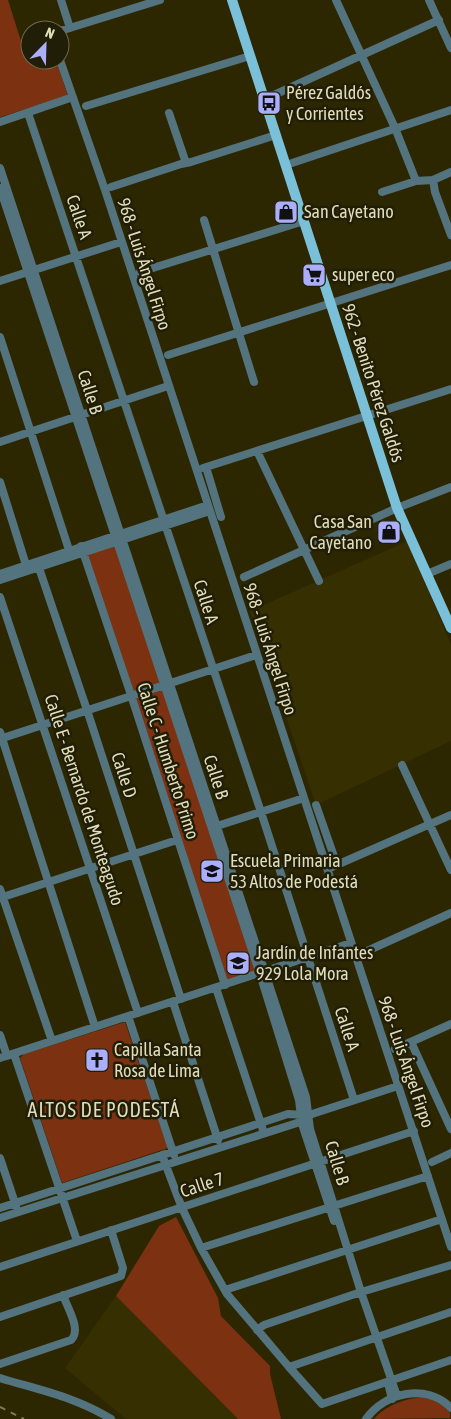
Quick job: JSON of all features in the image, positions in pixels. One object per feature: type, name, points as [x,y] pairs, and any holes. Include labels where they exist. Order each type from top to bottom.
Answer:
[{"type":"main road","name":"962 - Benito Pérez Galdós","points":[[232,0],[397,508],[451,628]]},
{"type":"street","points":[[61,0],[67,20]]},
{"type":"street","points":[[70,28],[160,0]]},
{"type":"street","points":[[336,0],[395,128],[416,181]]},
{"type":"street","points":[[429,0],[439,20],[447,29],[451,48]]},
{"type":"street","points":[[265,99],[439,20]]},
{"type":"street","points":[[86,106],[250,56]]},
{"type":"street","name":"968 - Luis Ángel Firpo","points":[[63,70],[451,1247]]},
{"type":"street","points":[[0,122],[72,98]]},
{"type":"street","points":[[286,165],[451,110]]},
{"type":"street","name":"Calle A","points":[[28,113],[261,812],[354,1100]]},
{"type":"street","points":[[169,113],[186,163]]},
{"type":"street","points":[[111,187],[276,135]]},
{"type":"street","name":"Calle B","points":[[0,168],[31,271],[166,684],[262,973],[306,1097],[304,1117],[310,1129],[318,1163],[346,1252],[395,1398]]},
{"type":"street","points":[[382,192],[416,181],[433,180],[451,172]]},
{"type":"street","points":[[433,180],[435,192],[451,236]]},
{"type":"street","name":"Calle B","points":[[0,188],[31,271]]},
{"type":"street","points":[[204,220],[254,382]]},
{"type":"street","points":[[140,272],[304,220]]},
{"type":"street","points":[[0,281],[121,242]]},
{"type":"street","points":[[168,355],[451,265]]},
{"type":"street","points":[[0,336],[70,550]]},
{"type":"street","points":[[0,442],[168,386]]},
{"type":"street","points":[[221,517],[204,468],[451,389]]},
{"type":"street","points":[[257,451],[319,580]]},
{"type":"street","points":[[0,482],[26,565]]},
{"type":"street","points":[[244,577],[397,508],[451,487]]},
{"type":"street","points":[[0,574],[26,565],[38,564],[209,508]]},
{"type":"street","points":[[0,580],[70,550],[82,549]]},
{"type":"street","name":"Calle C - Humberto Primo","points":[[82,549],[225,984]]},
{"type":"street","name":"Calle D","points":[[38,564],[88,710],[181,999]]},
{"type":"street","points":[[427,574],[451,564]]},
{"type":"street","name":"Calle E - Bernardo de Monteagudo","points":[[0,597],[138,1013]]},
{"type":"street","points":[[95,1027],[1,736],[43,725],[256,655]]},
{"type":"street","name":"Calle B","points":[[166,684],[217,826],[262,973]]},
{"type":"street","points":[[402,765],[451,870]]},
{"type":"street","points":[[217,826],[304,798]]},
{"type":"street","points":[[316,805],[334,866],[451,815]]},
{"type":"street","points":[[52,1041],[1,895],[91,869],[177,840]]},
{"type":"street","points":[[366,951],[451,913]]},
{"type":"street","points":[[7,1056],[351,943]]},
{"type":"street","points":[[216,988],[264,1133]]},
{"type":"street","points":[[173,1002],[219,1148]]},
{"type":"street","points":[[128,1016],[176,1161]]},
{"type":"street","points":[[395,1049],[451,1024]]},
{"type":"street","points":[[0,1035],[60,1189],[77,1241]]},
{"type":"street","points":[[411,1042],[451,1130]]},
{"type":"street","points":[[0,1218],[219,1148],[398,1086]]},
{"type":"street","points":[[0,1208],[261,1122],[288,1114],[304,1117]]},
{"type":"street","name":"Calle 7","points":[[0,1267],[414,1131]]},
{"type":"street","points":[[432,1162],[451,1153]]},
{"type":"street","points":[[162,1155],[182,1208],[201,1248],[225,1290],[288,1367],[322,1404],[451,1360]]},
{"type":"street","points":[[0,1158],[18,1213]]},
{"type":"street","points":[[201,1248],[428,1176]]},
{"type":"street","points":[[225,1290],[346,1252],[442,1219]]},
{"type":"street","points":[[0,1316],[123,1274],[123,1268],[111,1230]]},
{"type":"street","points":[[257,1330],[264,1325],[359,1293],[451,1265]]},
{"type":"street","points":[[0,1364],[71,1340],[76,1330],[63,1296]]},
{"type":"street","points":[[288,1367],[451,1312]]},
{"type":"street","points":[[0,1378],[78,1401],[111,1419]]},
{"type":"street","points":[[366,1419],[376,1408],[395,1398],[420,1393],[431,1394],[440,1398],[451,1408]]},
{"type":"shaded area","points":[[0,0],[8,0],[20,38],[20,70],[59,70],[68,96],[0,117]]},
{"type":"shaded area","points":[[117,541],[260,974],[225,985],[83,552]]},
{"type":"shaded area","points":[[408,541],[451,645],[451,741],[316,805],[250,611]]},
{"type":"shaded area","points":[[125,1022],[168,1148],[62,1183],[20,1058],[24,1054]]},
{"type":"shaded area","points":[[176,1217],[218,1298],[221,1316],[270,1366],[270,1374],[281,1419],[238,1419],[116,1296],[159,1226]]},
{"type":"shaded area","points":[[116,1296],[238,1419],[126,1419],[65,1368]]},
{"type":"shaded area","points":[[422,1397],[441,1404],[450,1413],[450,1418],[374,1419],[384,1410],[396,1404]]},
{"type":"railway","points":[[0,1407],[24,1419]]},
{"type":"place","name":"Pérez Galdós y Corrientes","points":[[269,103]]},
{"type":"place","name":"San Cayetano","points":[[286,212]]},
{"type":"place","name":"super eco","points":[[314,275]]},
{"type":"place","name":"Casa San Cayetano","points":[[389,532]]},
{"type":"place","name":"Escuela Primaria 53 Altos de Podestá","points":[[212,871]]},
{"type":"place","name":"Jardín de Infantes 929 Lola Mora","points":[[238,963]]},
{"type":"place","name":"Capilla Santa Rosa de Lima","points":[[97,1060]]},
{"type":"district","name":"ALTOS DE PODESTÁ","points":[[104,1110]]}]
